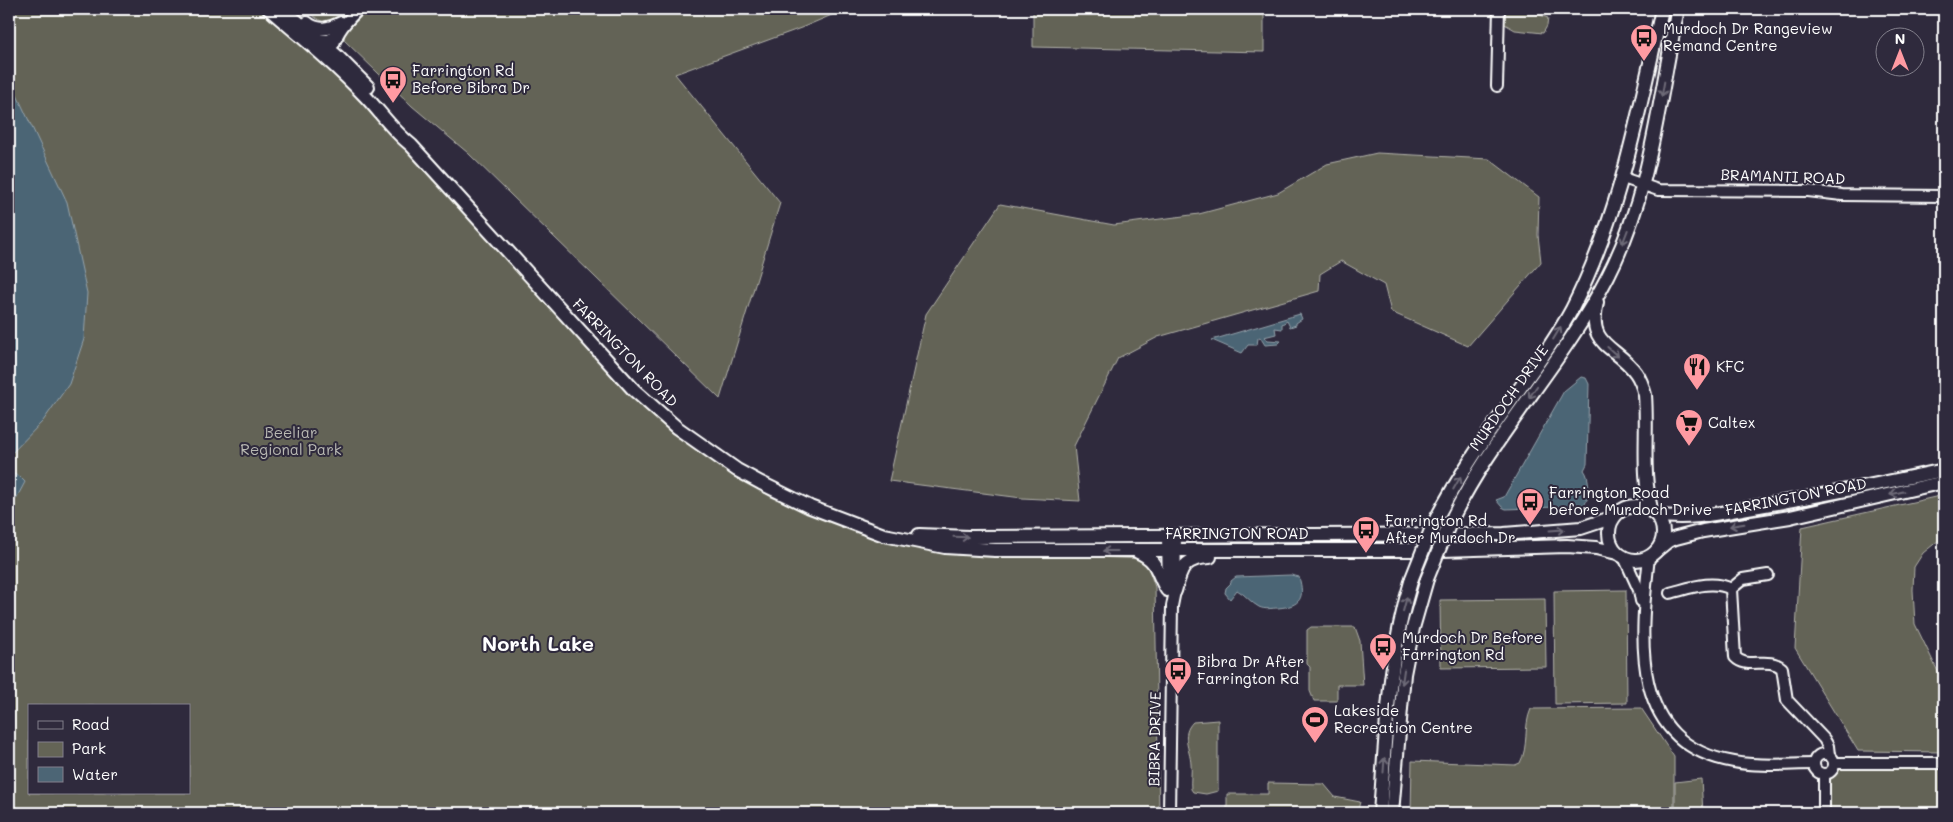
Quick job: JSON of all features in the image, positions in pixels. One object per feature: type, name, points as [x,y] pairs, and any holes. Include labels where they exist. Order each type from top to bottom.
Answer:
[{"type":"main road","name":"FARRINGTON ROAD","points":[[269,9],[283,15],[371,103],[634,390],[676,428],[729,465],[761,484],[810,507],[884,535],[953,548],[1136,551],[1503,550],[1567,546],[1596,548],[1621,555]]},
{"type":"main road","points":[[289,9],[313,28],[324,29],[344,22]]},
{"type":"main road","name":"MURDOCH DRIVE","points":[[1380,813],[1391,674],[1399,626],[1412,578],[1433,525],[1460,476],[1548,349],[1572,309],[1599,251],[1623,178],[1662,9]]},
{"type":"main road","name":"MURDOCH DRIVE","points":[[1392,813],[1405,666],[1414,621],[1427,578],[1449,525],[1480,469],[1583,319],[1599,293],[1624,240],[1652,152],[1678,9]]},
{"type":"main road","points":[[283,15],[307,38],[313,41],[327,38]]},
{"type":"main road","name":"FARRINGTON ROAD","points":[[327,38],[337,56],[373,93],[404,132],[411,145]]},
{"type":"main road","points":[[327,38],[321,48],[368,94],[371,103]]},
{"type":"main road","points":[[1599,293],[1594,314],[1594,326],[1598,336],[1635,371],[1646,395],[1645,472],[1647,493],[1654,513],[1663,529],[1661,544],[1653,553],[1637,560],[1621,555],[1610,542],[1609,529],[1614,518],[1622,510],[1635,506],[1654,513]]},
{"type":"main road","name":"FARRINGTON ROAD","points":[[1654,513],[1673,518],[1698,516],[1786,502],[1944,470]]},
{"type":"main road","name":"FARRINGTON ROAD","points":[[1653,553],[1668,541],[1703,531],[1790,517],[1944,482]]},
{"type":"main road","name":"FARRINGTON ROAD","points":[[860,525],[926,536],[1504,534],[1580,528],[1614,518]]},
{"type":"main road","points":[[1311,535],[1308,540],[1309,542],[1357,544],[1366,550]]},
{"type":"main road","points":[[1136,551],[1153,560],[1160,579],[1171,591],[1180,572],[1188,563],[1196,558],[1251,555],[1280,550]]},
{"type":"street","points":[[327,38],[359,9]]},
{"type":"street","points":[[1497,86],[1499,9]]},
{"type":"street","name":"BRAMANTI ROAD","points":[[1623,178],[1658,190],[1808,191],[1842,195],[1944,196]]},
{"type":"street","name":"BIBRA DRIVE","points":[[1169,813],[1172,536]]},
{"type":"street","points":[[1644,626],[1646,592],[1653,553]]},
{"type":"street","points":[[1621,555],[1639,590],[1644,626],[1646,669],[1651,695],[1662,717],[1680,737],[1708,754],[1734,762],[1816,761],[1822,754],[1831,759],[1944,763]]},
{"type":"street","points":[[1731,589],[1743,580],[1768,575]]},
{"type":"street","points":[[1670,593],[1713,584],[1731,589]]},
{"type":"street","points":[[1731,589],[1736,657],[1744,662],[1771,662],[1780,666],[1785,676],[1786,698],[1826,742],[1831,759],[1831,772],[1824,774],[1817,771],[1818,744],[1814,730]]},
{"type":"street","points":[[1824,774],[1824,813]]},
{"type":"green space","name":"Beeliar Regional Park","points":[[9,9],[263,9],[345,81],[627,390],[671,433],[771,497],[871,536],[957,555],[1043,555],[1145,559],[1155,587],[1159,813],[9,813]]},
{"type":"green space","points":[[304,9],[352,9],[339,20],[328,23],[323,22]]},
{"type":"green space","points":[[369,9],[846,9],[801,28],[675,74],[780,203],[720,399],[468,153],[412,106],[344,40],[345,33]]},
{"type":"green space","points":[[1033,9],[1264,9],[1264,52],[1033,47]]},
{"type":"green space","points":[[1501,9],[1536,9],[1535,13],[1548,18],[1547,26],[1543,33],[1515,30],[1503,23]]},
{"type":"green space","points":[[1377,153],[1489,159],[1539,197],[1538,235],[1541,262],[1468,346],[1391,312],[1384,285],[1341,261],[1320,274],[1319,291],[1158,337],[1118,358],[1074,446],[1080,501],[1022,498],[889,481],[926,314],[1000,204],[1114,225],[1199,214],[1278,193],[1327,164]]},
{"type":"green space","points":[[1944,495],[1944,536],[1923,553],[1914,567],[1913,590],[1915,624],[1944,684],[1944,752],[1858,751],[1795,648],[1802,527]]},
{"type":"green space","points":[[1626,590],[1627,703],[1555,704],[1554,591]]},
{"type":"green space","points":[[1545,599],[1546,667],[1441,668],[1440,600]]},
{"type":"green space","points":[[1311,627],[1355,627],[1360,641],[1363,685],[1337,685],[1337,701],[1314,701],[1310,691],[1310,667],[1307,664],[1307,630]]},
{"type":"green space","points":[[1641,708],[1674,757],[1674,813],[1411,813],[1412,761],[1515,765],[1520,763],[1523,757],[1527,723],[1531,709]]},
{"type":"green space","points":[[1218,720],[1218,791],[1206,794],[1193,792],[1191,789],[1191,767],[1186,737],[1187,732],[1193,722]]},
{"type":"green space","points":[[1944,766],[1944,813],[1830,813],[1829,775],[1844,767]]},
{"type":"green space","points":[[1701,779],[1703,813],[1675,813],[1675,782]]},
{"type":"green space","points":[[1268,783],[1324,784],[1335,797],[1360,802],[1357,813],[1227,813],[1227,794],[1268,794]]},
{"type":"water","points":[[9,78],[67,202],[87,293],[84,339],[69,384],[43,421],[9,456]]},
{"type":"water","points":[[1300,314],[1302,319],[1296,325],[1290,327],[1287,321],[1282,324],[1282,329],[1275,328],[1276,334],[1264,337],[1268,340],[1281,341],[1278,344],[1265,345],[1260,337],[1258,338],[1257,345],[1248,345],[1242,353],[1212,340]]},
{"type":"water","points":[[1581,377],[1586,378],[1589,384],[1587,464],[1584,470],[1588,482],[1587,501],[1581,506],[1506,509],[1502,507],[1496,500],[1504,497],[1564,391]]},
{"type":"water","points":[[9,472],[19,476],[25,482],[16,499],[9,502]]},
{"type":"water","points":[[1291,575],[1299,577],[1301,596],[1296,603],[1286,607],[1261,608],[1237,590],[1230,599],[1225,593],[1226,588],[1236,577]]},
{"type":"place","name":"Murdoch Dr Rangeview Remand Centre","points":[[1644,62]]},
{"type":"place","name":"Farrington Rd Before Bibra Dr","points":[[393,104]]},
{"type":"place","name":"KFC","points":[[1697,391]]},
{"type":"place","name":"Caltex","points":[[1689,447]]},
{"type":"place","name":"Farrington Road before Murdoch Drive","points":[[1530,526]]},
{"type":"place","name":"Farrington Rd After Murdoch Dr","points":[[1366,554]]},
{"type":"place","name":"Murdoch Dr Before Farrington Rd","points":[[1383,671]]},
{"type":"place","name":"Bibra Dr After Farrington Rd","points":[[1178,695]]},
{"type":"place","name":"Lakeside Recreation Centre","points":[[1315,744]]},
{"type":"district","name":"North Lake","points":[[538,644]]}]
